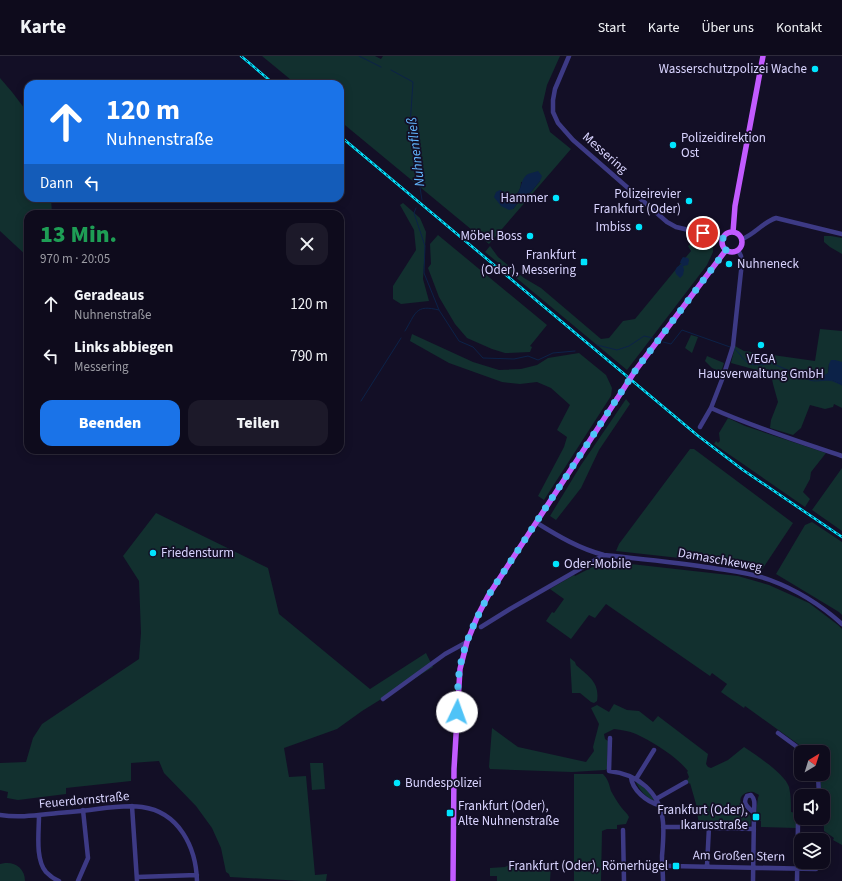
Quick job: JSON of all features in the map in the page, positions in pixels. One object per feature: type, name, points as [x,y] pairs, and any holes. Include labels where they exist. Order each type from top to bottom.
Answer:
[{"type":"main road","points":[[733,232],[735,206],[763,56]]},
{"type":"main road","points":[[733,232],[738,234],[742,239],[742,245],[738,250],[733,252],[726,250],[723,245],[723,238],[727,233],[733,232]]},
{"type":"main road","points":[[453,881],[454,769],[460,669],[467,642],[478,615],[488,596],[635,371],[726,250]]},
{"type":"street","name":"Messering","points":[[569,56],[554,88],[552,100],[553,112],[558,123],[573,140],[667,222],[676,227],[723,238]]},
{"type":"street","points":[[742,239],[770,220],[776,218],[842,234]]},
{"type":"street","points":[[700,427],[711,408],[733,346],[742,262],[738,250]]},
{"type":"street","points":[[711,408],[763,430],[842,456]]},
{"type":"street","name":"Damaschkeweg","points":[[537,523],[559,537],[594,553],[718,568],[747,573],[770,580],[809,598],[842,624]]},
{"type":"street","points":[[481,627],[510,608],[604,555]]},
{"type":"street","points":[[383,699],[445,654],[467,642]]},
{"type":"street","points":[[778,733],[794,745]]},
{"type":"street","points":[[610,738],[609,771],[622,773],[636,779],[646,786],[659,805],[663,827],[663,881]]},
{"type":"street","points":[[636,779],[654,750]]},
{"type":"street","points":[[631,777],[641,795],[652,803],[659,805]]},
{"type":"street","points":[[656,799],[686,782]]},
{"type":"street","points":[[132,806],[137,879],[197,875]]},
{"type":"street","name":"Feuerdornstraße","points":[[0,815],[12,817],[132,806],[154,810],[167,817],[184,833],[195,862],[197,881]]},
{"type":"street","points":[[78,881],[88,858],[83,810]]},
{"type":"street","points":[[753,881],[754,813]]},
{"type":"street","points":[[39,815],[38,849],[40,859],[46,873],[59,881]]},
{"type":"street","points":[[663,827],[703,828]]},
{"type":"street","points":[[707,866],[709,827]]},
{"type":"street","points":[[715,828],[754,829]]},
{"type":"street","points":[[623,830],[624,881]]},
{"type":"street","name":"Am Großen Stern","points":[[624,865],[794,868]]},
{"type":"street","points":[[797,869],[797,881]]},
{"type":"green space","points":[[262,56],[375,56],[381,59],[383,56],[560,56],[547,85],[542,107],[550,132],[571,149],[489,244],[344,124],[344,80],[291,80]],"holes":[[[540,181],[531,192],[523,196],[513,209],[500,190],[512,197],[519,191],[521,182]]]},
{"type":"green space","points":[[0,78],[24,108],[24,202],[51,202],[52,210],[24,210],[24,253],[0,231]]},
{"type":"green space","points":[[403,203],[420,218],[426,232],[423,279],[429,301],[401,304],[393,299],[393,286],[416,250],[414,230],[400,205]]},
{"type":"green space","points":[[438,235],[547,325],[530,346],[532,347],[530,352],[505,353],[492,349],[467,338],[455,324],[439,297],[428,268],[431,264],[430,244]]},
{"type":"green space","points":[[824,236],[842,238],[842,254],[824,242]]},
{"type":"green space","points":[[692,243],[706,243],[713,248],[713,252],[707,265],[627,370],[485,252],[490,246],[498,257],[524,278],[541,288],[601,339],[609,338],[623,321],[635,319],[691,251],[688,246]]},
{"type":"green space","points":[[820,329],[842,331],[842,362],[829,364],[828,373],[821,380],[832,380],[842,385],[842,408],[834,404],[833,407],[825,409],[810,405],[801,428],[793,435],[770,428],[771,420],[778,402],[771,374],[731,363],[735,346],[744,351],[815,361]]},
{"type":"green space","points":[[412,334],[473,362],[499,370],[521,369],[537,365],[548,358],[579,353],[606,375],[612,388],[611,396],[544,500],[538,496],[564,447],[567,437],[557,430],[570,405],[551,388],[537,382],[520,384],[502,382],[449,363],[410,341]]},
{"type":"green space","points":[[691,335],[698,337],[692,353],[685,348]]},
{"type":"green space","points":[[707,356],[724,363],[721,372],[712,368],[705,361]]},
{"type":"green space","points":[[626,399],[630,404],[599,450],[581,488],[556,520],[550,516],[581,465]]},
{"type":"green space","points":[[728,418],[745,426],[826,453],[811,472],[810,479],[803,492],[810,499],[805,507],[714,444],[716,441],[718,443],[720,441],[719,433]]},
{"type":"green space","points":[[690,449],[694,449],[793,523],[761,571],[725,563],[616,551],[619,544]]},
{"type":"green space","points":[[842,468],[842,531],[812,510]]},
{"type":"green space","points":[[156,513],[268,568],[279,614],[370,689],[426,653],[433,667],[362,711],[337,729],[284,748],[289,777],[306,776],[315,875],[327,874],[326,881],[230,877],[226,872],[221,848],[212,828],[196,806],[164,773],[159,761],[131,763],[131,781],[66,788],[66,794],[18,800],[7,798],[8,792],[0,790],[0,763],[26,762],[33,738],[42,724],[139,659],[141,633],[139,581],[123,556]]},
{"type":"green space","points":[[812,522],[842,542],[842,615],[776,574],[805,525]]},
{"type":"green space","points":[[604,561],[738,576],[769,585],[809,603],[842,629],[842,845],[833,840],[834,838],[830,835],[830,833],[824,831],[824,825],[830,825],[830,789],[821,789],[821,787],[822,781],[830,781],[830,745],[799,745],[745,706],[744,708],[721,692],[727,684],[712,673],[710,676],[606,604],[595,618],[589,615],[571,639],[546,621],[564,599],[550,589],[574,575],[575,576]]},
{"type":"green space","points":[[570,658],[589,676],[595,684],[597,689],[597,701],[594,703],[580,693],[572,693]]},
{"type":"green space","points":[[614,704],[627,710],[639,711],[653,722],[658,716],[708,754],[706,764],[711,768],[728,760],[744,747],[749,750],[782,776],[786,782],[789,787],[791,812],[794,813],[794,825],[796,825],[796,828],[761,827],[761,821],[757,821],[758,813],[756,813],[759,795],[753,792],[744,794],[740,800],[742,806],[750,815],[750,826],[718,826],[713,824],[713,826],[707,826],[703,822],[699,826],[696,804],[690,783],[689,784],[687,780],[689,777],[688,771],[683,765],[657,745],[636,734],[625,731],[614,729],[604,734],[605,739],[608,741],[607,769],[605,770],[572,772],[490,769],[489,767],[492,728],[518,747],[586,762],[594,751],[593,747],[599,724],[591,708],[597,705],[609,712]]},
{"type":"green space","points":[[310,763],[323,763],[325,789],[312,790]]},
{"type":"green space","points":[[574,774],[603,774],[617,801],[629,817],[626,824],[617,825],[617,829],[607,829],[602,831],[601,881],[574,881]]},
{"type":"green space","points":[[635,780],[648,791],[655,802],[643,793]]},
{"type":"green space","points":[[0,864],[13,864],[19,867],[25,877],[25,881],[0,881]]},
{"type":"green space","points":[[511,864],[551,865],[550,881],[497,881],[497,876],[490,876],[490,868],[505,867]]},
{"type":"water","points":[[538,171],[542,176],[540,181],[531,192],[523,196],[513,209],[509,210],[501,206],[494,197],[496,192],[500,190],[512,197],[516,195],[525,177],[528,174]]},
{"type":"water","points":[[683,257],[688,258],[689,260],[688,265],[683,266],[683,275],[680,278],[675,271],[677,267],[682,264],[680,263]]},
{"type":"water","points":[[749,355],[758,355],[763,357],[764,362],[762,365],[753,362],[746,357]]},
{"type":"water","points":[[831,360],[842,362],[842,385],[832,380],[821,380],[819,378],[828,373]]},
{"type":"waterway","name":"Nuhnenfließ","points":[[359,56],[381,67]]},
{"type":"waterway","name":"Nuhnenfließ","points":[[391,70],[413,82],[410,125],[422,200]]},
{"type":"waterway","name":"Nuhnenfließ","points":[[416,208],[414,213],[425,246],[424,273],[439,310],[459,341],[473,347],[483,358],[514,359],[528,356],[538,360],[553,353],[575,351]]},
{"type":"waterway","points":[[405,331],[414,315],[421,309],[431,308],[439,310]]},
{"type":"waterway","name":"Nuhnenfließ","points":[[663,342],[671,344],[682,330],[730,347]]},
{"type":"waterway","name":"Nuhnenfließ","points":[[597,345],[617,350],[629,346],[644,336],[653,338]]},
{"type":"waterway","points":[[361,401],[401,338]]},
{"type":"waterway","name":"Nuhnenfließ","points":[[735,349],[744,360],[750,364],[759,365]]},
{"type":"waterway","name":"Nuhnenfließ","points":[[762,365],[771,363],[795,373],[802,374],[809,380],[829,380],[842,385]]},
{"type":"railway","points":[[241,56],[269,80]]},
{"type":"railway","points":[[344,139],[697,435],[743,470],[842,537]]},
{"type":"place","name":"Wasserschutzpolizei Wache","points":[[815,69]]},
{"type":"place","name":"Polizeidirektion Ost","points":[[673,145]]},
{"type":"place","name":"Hammer","points":[[556,198]]},
{"type":"place","name":"Polizeirevier Frankfurt (Oder)","points":[[689,201]]},
{"type":"place","name":"Imbiss","points":[[639,227]]},
{"type":"place","name":"Möbel Boss","points":[[530,236]]},
{"type":"place","name":"Frankfurt (Oder), Messering","points":[[584,262]]},
{"type":"place","name":"Nuhneneck","points":[[729,264]]},
{"type":"place","name":"VEGA Hausverwaltung GmbH","points":[[761,345]]},
{"type":"place","name":"Friedensturm","points":[[153,553]]},
{"type":"place","name":"Oder-Mobile","points":[[556,564]]},
{"type":"place","name":"Bundespolizei","points":[[397,783]]},
{"type":"place","name":"Frankfurt (Oder), Alte Nuhnenstraße","points":[[450,813]]},
{"type":"place","name":"Frankfurt (Oder), Ikarusstraße","points":[[756,817]]},
{"type":"place","name":"Frankfurt (Oder), Römerhügel","points":[[676,866]]},
{"type":"route","points":[[457,712],[460,669],[467,642],[478,615],[488,596],[600,427],[635,371],[726,250],[722,243],[723,238],[703,233]]}]
